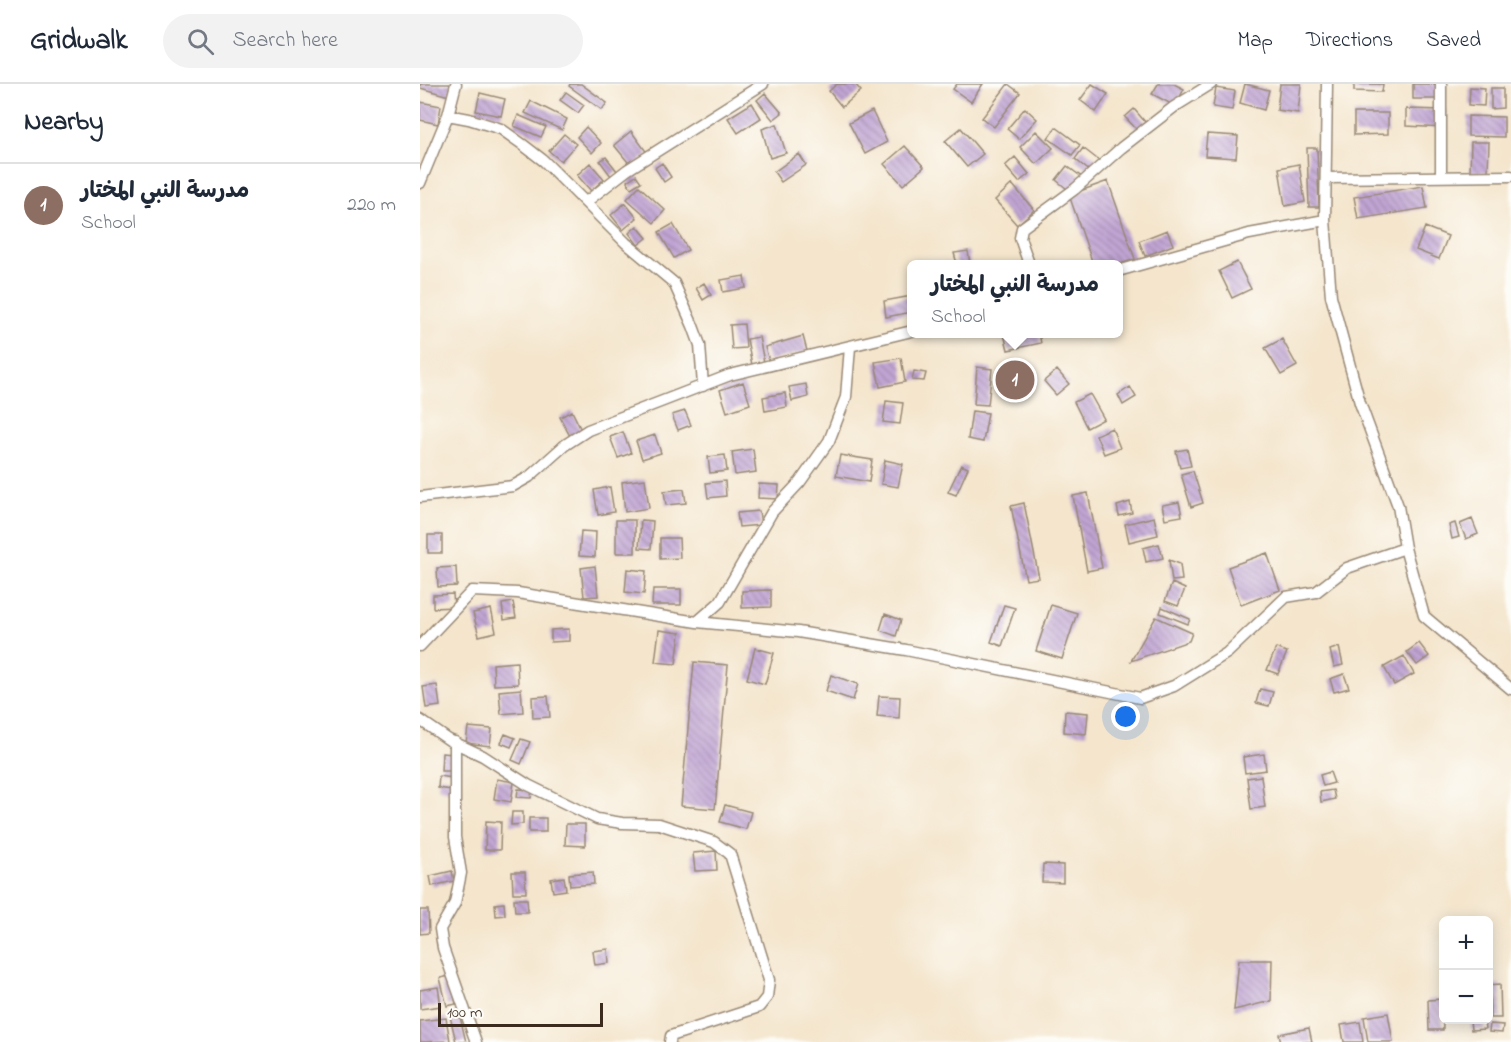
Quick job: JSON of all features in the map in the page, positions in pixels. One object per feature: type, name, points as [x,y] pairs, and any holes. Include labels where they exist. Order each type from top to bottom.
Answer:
[{"type":"street","points":[[420,183],[448,115],[456,84]]},
{"type":"street","points":[[586,202],[627,170],[763,84]]},
{"type":"street","points":[[1028,260],[1020,238],[1022,228],[1075,189],[1121,148],[1174,107],[1211,84]]},
{"type":"street","points":[[1327,84],[1325,220],[1331,296],[1360,403],[1398,506],[1405,548],[1424,616],[1511,689]]},
{"type":"street","points":[[1441,176],[1442,84]]},
{"type":"street","points":[[448,115],[501,129],[544,161],[626,243],[674,283],[700,345],[703,386]]},
{"type":"street","points":[[1327,177],[1511,176]]},
{"type":"street","points":[[1123,270],[1249,234],[1325,220]]},
{"type":"street","points":[[420,497],[513,486],[529,477],[565,445],[588,430],[730,375],[907,332]]},
{"type":"street","points":[[697,622],[720,602],[772,512],[800,482],[829,441],[846,397],[850,347]]},
{"type":"street","points":[[420,646],[472,591],[518,593],[697,622],[798,632],[906,650],[1140,698],[1174,686],[1227,653],[1286,597],[1316,592],[1347,568],[1405,548]]},
{"type":"street","points":[[420,720],[528,785],[597,819],[622,823],[659,824],[714,842],[730,854],[769,980],[767,997],[759,1007],[671,1036],[670,1042]]},
{"type":"street","points":[[455,742],[455,837],[461,873],[455,903],[440,929],[443,948],[476,1042]]},
{"type":"building","points":[[420,84],[452,85],[449,96],[420,88]]},
{"type":"building","points":[[570,84],[581,84],[607,103],[602,110],[569,86]]},
{"type":"building","points":[[837,84],[855,84],[861,91],[842,107],[829,91]]},
{"type":"building","points":[[957,84],[983,84],[971,102],[953,89]]},
{"type":"building","points":[[1008,84],[1020,93],[994,127],[982,118]]},
{"type":"building","points":[[1092,84],[1108,94],[1096,112],[1080,100]]},
{"type":"building","points":[[1158,84],[1174,84],[1184,89],[1175,106],[1152,94]]},
{"type":"building","points":[[1245,84],[1269,90],[1264,110],[1240,103]]},
{"type":"building","points":[[1280,84],[1301,84],[1298,113],[1277,110]]},
{"type":"building","points":[[1354,84],[1383,84],[1382,92],[1354,91]]},
{"type":"building","points":[[1413,84],[1440,84],[1440,99],[1413,99]]},
{"type":"building","points":[[1470,87],[1485,88],[1484,106],[1469,105]]},
{"type":"building","points":[[1216,88],[1235,91],[1232,110],[1213,107]]},
{"type":"building","points":[[1491,88],[1503,88],[1503,108],[1491,109]]},
{"type":"building","points":[[566,92],[584,105],[578,113],[560,100]]},
{"type":"building","points":[[480,93],[505,99],[501,116],[476,111]]},
{"type":"building","points":[[765,93],[782,113],[773,120],[757,100]]},
{"type":"building","points":[[531,101],[567,119],[562,130],[525,113]]},
{"type":"building","points":[[420,102],[441,106],[438,124],[420,120]]},
{"type":"building","points":[[752,103],[761,118],[738,133],[728,118]]},
{"type":"building","points":[[1025,108],[1037,119],[1019,139],[1007,129]]},
{"type":"building","points":[[1134,109],[1146,123],[1138,131],[1125,117]]},
{"type":"building","points":[[1406,109],[1446,110],[1445,128],[1406,126]]},
{"type":"building","points":[[872,111],[887,142],[865,154],[849,123]]},
{"type":"building","points":[[1354,113],[1388,113],[1388,134],[1354,135]]},
{"type":"building","points":[[518,115],[546,127],[541,137],[514,126]]},
{"type":"building","points":[[1468,116],[1504,117],[1504,137],[1468,136]]},
{"type":"building","points":[[777,124],[786,153],[770,158],[762,129]]},
{"type":"building","points":[[586,127],[601,143],[592,153],[577,137]]},
{"type":"building","points":[[1056,127],[1080,145],[1072,155],[1048,138]]},
{"type":"building","points":[[961,128],[983,154],[967,167],[945,141]]},
{"type":"building","points":[[631,131],[648,154],[632,167],[614,145]]},
{"type":"building","points":[[1036,131],[1053,148],[1036,164],[1020,147]]},
{"type":"building","points":[[564,134],[576,144],[561,161],[549,151]]},
{"type":"building","points":[[1207,134],[1238,136],[1236,158],[1205,156]]},
{"type":"building","points":[[1471,142],[1489,142],[1488,172],[1470,172]]},
{"type":"building","points":[[905,146],[924,167],[903,185],[884,164]]},
{"type":"building","points":[[1083,148],[1101,162],[1092,173],[1075,159]]},
{"type":"building","points":[[1307,148],[1317,148],[1319,207],[1309,207]]},
{"type":"building","points":[[799,154],[806,165],[781,182],[774,172]]},
{"type":"building","points":[[606,157],[617,171],[611,176],[600,161]]},
{"type":"building","points":[[1015,157],[1029,174],[1019,182],[1005,166]]},
{"type":"building","points":[[590,163],[604,179],[591,191],[577,175]]},
{"type":"building","points":[[662,163],[671,177],[664,182],[655,168]]},
{"type":"building","points":[[1299,164],[1305,202],[1285,206],[1279,168]]},
{"type":"building","points":[[1067,166],[1083,178],[1072,193],[1056,180]]},
{"type":"building","points":[[636,175],[641,182],[631,188],[627,181]]},
{"type":"building","points":[[1108,181],[1135,259],[1123,263],[1123,260],[1092,260],[1069,195]]},
{"type":"building","points":[[1012,184],[1034,210],[1017,225],[995,200]]},
{"type":"building","points":[[639,186],[665,210],[654,223],[627,199]]},
{"type":"building","points":[[1423,186],[1427,208],[1358,219],[1354,197]]},
{"type":"building","points":[[625,203],[637,218],[623,230],[611,215]]},
{"type":"building","points":[[673,224],[688,250],[674,258],[659,232]]},
{"type":"building","points":[[637,226],[647,238],[638,245],[629,233]]},
{"type":"building","points":[[1425,227],[1448,236],[1439,259],[1416,250]]},
{"type":"building","points":[[1167,230],[1173,245],[1145,256],[1139,241]]},
{"type":"building","points":[[968,251],[969,260],[956,260],[954,253]]},
{"type":"building","points":[[1237,262],[1251,289],[1232,298],[1219,271]]},
{"type":"building","points":[[744,276],[746,288],[723,292],[721,280]]},
{"type":"building","points":[[704,283],[711,295],[703,300],[696,288]]},
{"type":"building","points":[[907,297],[907,313],[886,317],[884,301]]},
{"type":"building","points":[[744,324],[746,348],[732,349],[730,325]]},
{"type":"building","points":[[803,336],[807,351],[769,361],[765,347]]},
{"type":"building","points":[[759,337],[764,362],[752,365],[747,339]]},
{"type":"building","points":[[1005,338],[1040,338],[1041,343],[1008,350]]},
{"type":"building","points":[[1282,339],[1297,366],[1281,375],[1265,348]]},
{"type":"building","points":[[901,358],[905,382],[880,387],[875,362]]},
{"type":"building","points":[[977,367],[992,369],[988,405],[974,404]]},
{"type":"building","points":[[1057,370],[1069,384],[1056,395],[1044,381]]},
{"type":"building","points":[[914,371],[926,373],[924,381],[912,380]]},
{"type":"building","points":[[743,382],[750,404],[727,412],[720,390]]},
{"type":"building","points":[[806,384],[808,397],[792,401],[789,387]]},
{"type":"building","points":[[1130,387],[1136,397],[1123,405],[1118,395]]},
{"type":"building","points":[[785,393],[787,407],[765,411],[763,397]]},
{"type":"building","points":[[1090,394],[1104,419],[1087,428],[1074,402]]},
{"type":"building","points":[[886,401],[903,403],[900,424],[883,422]]},
{"type":"building","points":[[572,411],[582,432],[571,438],[560,417]]},
{"type":"building","points":[[685,411],[691,425],[678,430],[672,415]]},
{"type":"building","points":[[972,411],[988,413],[983,442],[968,439]]},
{"type":"building","points":[[1112,428],[1120,448],[1104,454],[1096,435]]},
{"type":"building","points":[[623,432],[631,453],[618,458],[610,437]]},
{"type":"building","points":[[655,435],[661,453],[642,459],[636,441]]},
{"type":"building","points":[[753,449],[756,472],[735,475],[732,452]]},
{"type":"building","points":[[1187,449],[1191,466],[1180,468],[1176,451]]},
{"type":"building","points":[[725,455],[727,471],[710,473],[708,457]]},
{"type":"building","points":[[840,455],[872,460],[869,482],[836,476]]},
{"type":"building","points":[[885,460],[903,464],[898,487],[881,484]]},
{"type":"building","points":[[961,465],[968,468],[956,495],[948,492]]},
{"type":"building","points":[[1193,471],[1203,503],[1191,507],[1181,474]]},
{"type":"building","points":[[645,479],[649,508],[625,512],[622,482]]},
{"type":"building","points":[[725,481],[726,496],[708,498],[706,483]]},
{"type":"building","points":[[759,484],[779,485],[778,499],[758,498]]},
{"type":"building","points":[[610,487],[614,512],[598,515],[594,490]]},
{"type":"building","points":[[684,489],[686,503],[666,505],[664,491]]},
{"type":"building","points":[[1088,493],[1102,568],[1087,571],[1073,496]]},
{"type":"building","points":[[1130,502],[1132,513],[1119,516],[1117,506]]},
{"type":"building","points":[[1179,502],[1182,516],[1165,519],[1162,505]]},
{"type":"building","points":[[1024,503],[1039,578],[1026,580],[1011,506]]},
{"type":"building","points":[[759,511],[761,525],[739,527],[737,513]]},
{"type":"building","points":[[1154,517],[1158,535],[1129,542],[1125,524]]},
{"type":"building","points":[[1472,519],[1478,534],[1466,539],[1460,524]]},
{"type":"building","points":[[616,520],[635,520],[635,553],[616,553]]},
{"type":"building","points":[[641,520],[653,521],[651,549],[639,548]]},
{"type":"building","points":[[1455,523],[1459,537],[1452,539],[1449,525]]},
{"type":"building","points":[[581,531],[596,532],[595,557],[579,556]]},
{"type":"building","points":[[428,535],[442,535],[442,553],[428,553]]},
{"type":"building","points":[[660,538],[679,538],[680,558],[660,559]]},
{"type":"building","points":[[1159,544],[1163,558],[1146,562],[1143,548]]},
{"type":"building","points":[[1267,553],[1280,590],[1241,605],[1228,567]]},
{"type":"building","points":[[1169,560],[1180,564],[1182,580],[1172,581]]},
{"type":"building","points":[[595,566],[598,596],[584,597],[581,568]]},
{"type":"building","points":[[456,567],[457,586],[438,587],[437,568]]},
{"type":"building","points":[[627,569],[646,571],[644,594],[625,592]]},
{"type":"building","points":[[1172,583],[1185,589],[1178,606],[1165,601]]},
{"type":"building","points":[[653,589],[681,589],[681,605],[652,605]]},
{"type":"building","points":[[771,590],[771,607],[742,608],[742,591]]},
{"type":"building","points":[[453,594],[454,607],[433,608],[433,595]]},
{"type":"building","points":[[513,602],[516,618],[504,620],[502,604]]},
{"type":"building","points":[[1004,605],[1015,608],[1002,646],[991,642]]},
{"type":"building","points":[[1051,605],[1077,613],[1062,659],[1036,651]]},
{"type":"building","points":[[1162,607],[1190,619],[1188,624],[1160,613]]},
{"type":"building","points":[[491,609],[496,632],[479,636],[473,613]]},
{"type":"building","points":[[885,614],[901,620],[896,636],[880,630]]},
{"type":"building","points":[[1156,617],[1192,633],[1189,641],[1131,661]]},
{"type":"building","points":[[569,629],[569,641],[551,642],[551,630]]},
{"type":"building","points":[[659,630],[680,633],[676,664],[655,662]]},
{"type":"building","points":[[1419,643],[1429,656],[1417,665],[1407,652]]},
{"type":"building","points":[[1339,647],[1343,665],[1334,667],[1330,650]]},
{"type":"building","points":[[755,648],[774,653],[765,684],[747,679]]},
{"type":"building","points":[[1276,648],[1287,652],[1278,674],[1267,670]]},
{"type":"building","points":[[1404,656],[1414,674],[1394,685],[1384,667]]},
{"type":"building","points":[[517,662],[518,684],[494,685],[493,664]]},
{"type":"building","points":[[694,662],[728,665],[715,809],[681,806]]},
{"type":"building","points":[[1344,674],[1349,688],[1334,692],[1330,679]]},
{"type":"building","points":[[831,675],[858,684],[853,700],[826,691]]},
{"type":"building","points":[[437,685],[440,706],[426,708],[423,687]]},
{"type":"building","points":[[521,689],[523,712],[501,714],[499,691]]},
{"type":"building","points":[[1260,689],[1273,692],[1269,706],[1256,703]]},
{"type":"building","points":[[548,696],[550,717],[533,718],[532,697]]},
{"type":"building","points":[[879,696],[900,697],[899,718],[877,716]]},
{"type":"building","points":[[1065,711],[1088,713],[1086,734],[1064,732]]},
{"type":"building","points":[[468,727],[492,729],[490,746],[466,743]]},
{"type":"building","points":[[505,734],[515,738],[511,747],[501,743]]},
{"type":"building","points":[[521,739],[530,742],[521,764],[512,760]]},
{"type":"building","points":[[442,753],[453,754],[452,771],[441,771]]},
{"type":"building","points":[[1264,754],[1266,770],[1245,773],[1243,757]]},
{"type":"building","points":[[1330,772],[1334,783],[1323,786],[1320,775]]},
{"type":"building","points":[[439,776],[452,778],[451,790],[438,788]]},
{"type":"building","points":[[1261,776],[1265,807],[1251,809],[1247,778]]},
{"type":"building","points":[[497,779],[514,782],[511,802],[494,799]]},
{"type":"building","points":[[518,789],[532,790],[531,798],[517,797]]},
{"type":"building","points":[[1333,790],[1335,799],[1321,802],[1320,792]]},
{"type":"building","points":[[725,805],[751,812],[746,829],[720,822]]},
{"type":"building","points":[[512,812],[523,812],[523,824],[511,825]]},
{"type":"building","points":[[529,818],[546,818],[546,832],[529,832]]},
{"type":"building","points":[[486,821],[501,822],[500,850],[485,850]]},
{"type":"building","points":[[566,824],[585,824],[585,846],[565,845]]},
{"type":"building","points":[[716,851],[717,870],[695,871],[693,853]]},
{"type":"building","points":[[1043,864],[1063,865],[1063,883],[1042,882]]},
{"type":"building","points":[[452,871],[454,881],[432,886],[430,876]]},
{"type":"building","points":[[512,872],[525,872],[526,893],[513,893]]},
{"type":"building","points":[[593,872],[594,884],[570,886],[569,874]]},
{"type":"building","points":[[564,877],[566,890],[553,892],[551,879]]},
{"type":"building","points":[[514,899],[527,899],[528,912],[515,912]]},
{"type":"building","points":[[504,903],[505,915],[496,916],[495,904]]},
{"type":"building","points":[[420,910],[428,910],[429,933],[420,934]]},
{"type":"building","points":[[608,949],[609,963],[595,965],[593,951]]},
{"type":"building","points":[[1239,960],[1272,960],[1271,1001],[1234,1010]]},
{"type":"building","points":[[450,976],[456,1004],[447,1006],[440,978]]},
{"type":"building","points":[[1500,984],[1501,1018],[1493,1018],[1493,985]]},
{"type":"building","points":[[438,987],[441,1006],[420,1009],[420,990]]},
{"type":"building","points":[[1439,999],[1439,1024],[1443,1024],[1443,1030],[1429,1030],[1428,1000]]},
{"type":"building","points":[[459,1013],[466,1042],[456,1042],[450,1016]]},
{"type":"building","points":[[1388,1013],[1393,1042],[1368,1042],[1364,1017]]},
{"type":"building","points":[[446,1018],[450,1041],[420,1042],[420,1021]]},
{"type":"building","points":[[1360,1022],[1363,1042],[1344,1042],[1341,1025]]},
{"type":"building","points":[[1470,1024],[1484,1024],[1485,1029],[1471,1030]]},
{"type":"building","points":[[1490,1024],[1503,1025],[1502,1033],[1489,1032]]},
{"type":"building","points":[[1309,1028],[1312,1042],[1281,1042],[1279,1034]]},
{"type":"place","name":"مدرسة النبي المختار","points":[[1015,380]]}]
